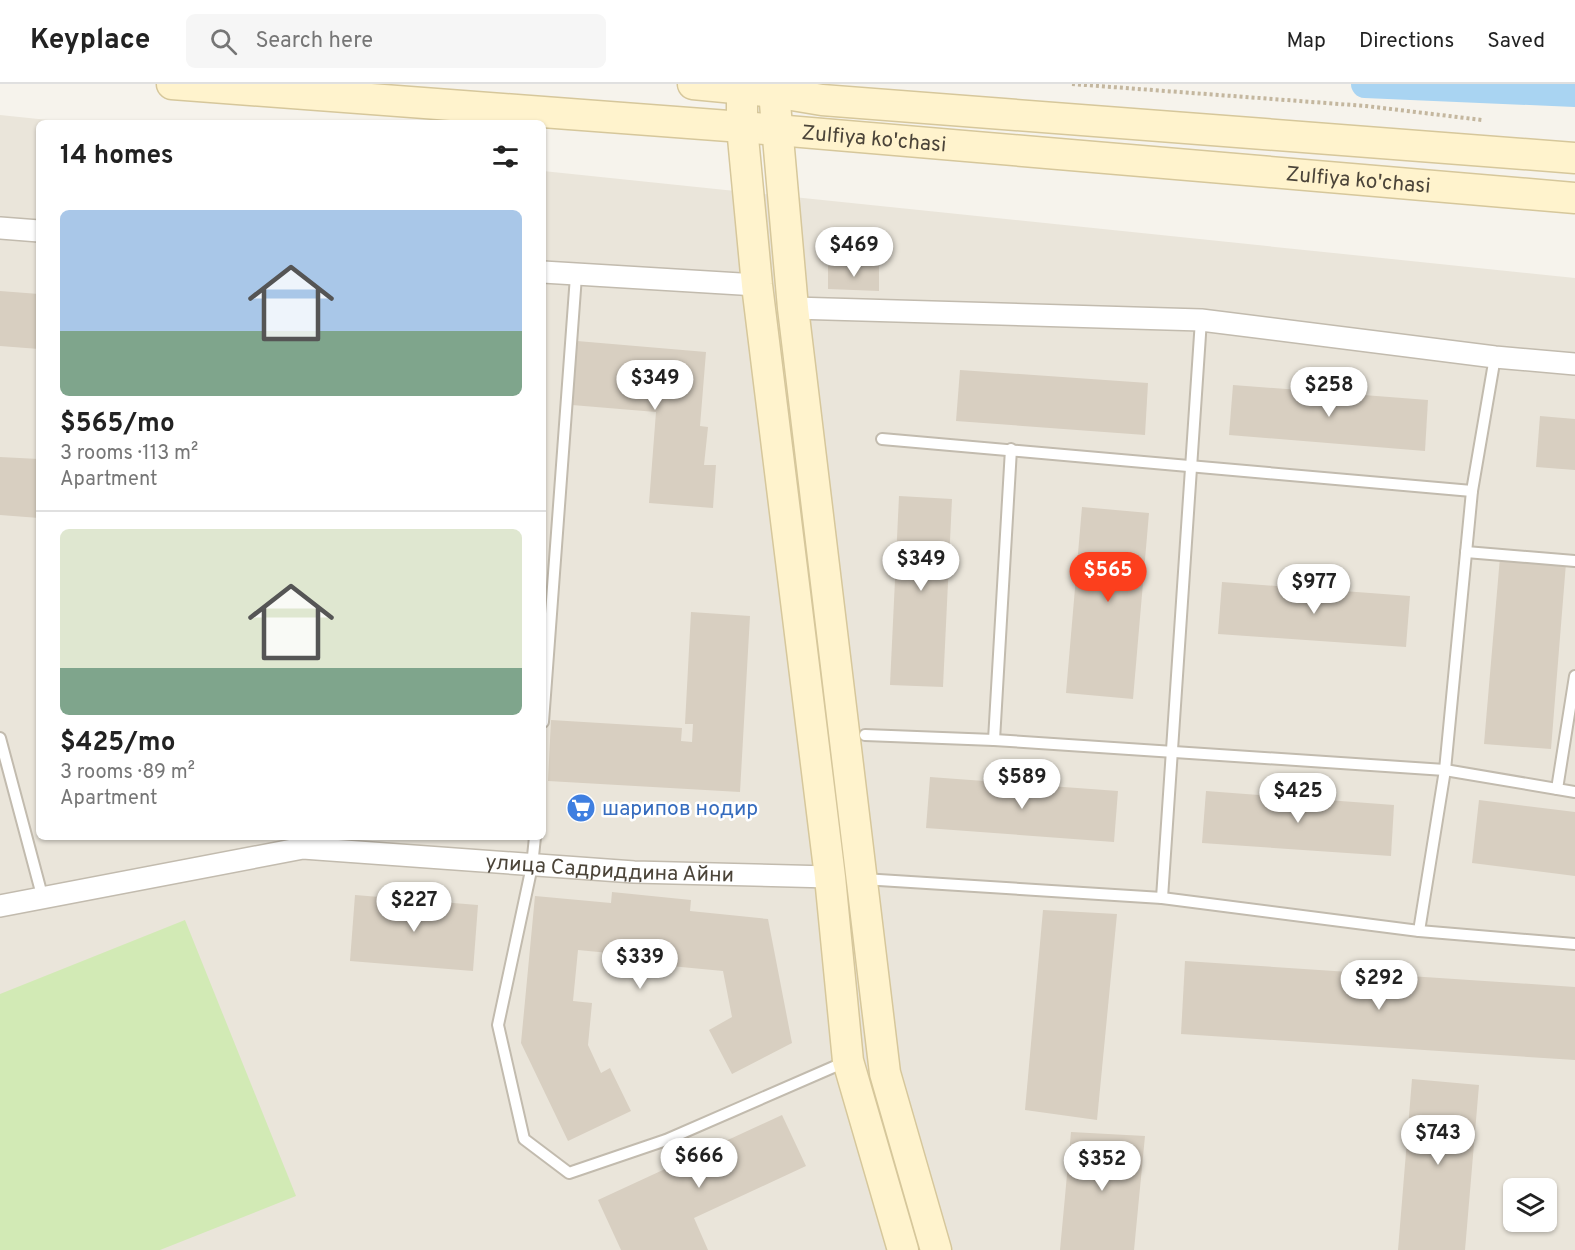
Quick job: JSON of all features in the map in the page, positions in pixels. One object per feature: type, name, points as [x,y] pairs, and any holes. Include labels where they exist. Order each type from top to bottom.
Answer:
[{"type":"main road","name":"Zulfiya ko'chasi","points":[[172,84],[742,127],[1575,198]]},
{"type":"main road","name":"Zulfiya ko'chasi","points":[[693,84],[742,87],[822,100],[1575,158]]},
{"type":"main road","points":[[742,87],[742,127],[757,285],[842,878],[848,1061],[903,1250]]},
{"type":"main road","points":[[774,92],[793,308],[885,1073],[936,1250]]},
{"type":"street","points":[[0,228],[36,231]]},
{"type":"street","points":[[546,272],[576,276],[757,285]]},
{"type":"street","points":[[793,308],[1201,320],[1495,357],[1575,364]]},
{"type":"street","name":"улица Садриддина Айни","points":[[0,906],[302,842],[532,866],[634,872],[842,878]]},
{"type":"lane","points":[[546,681],[576,276]]},
{"type":"lane","points":[[1162,898],[1201,320]]},
{"type":"lane","points":[[1419,931],[1445,770],[1472,491],[1495,357]]},
{"type":"lane","points":[[882,439],[1193,464],[1472,491]]},
{"type":"lane","points":[[994,740],[1011,449]]},
{"type":"lane","points":[[1466,552],[1575,561]]},
{"type":"lane","points":[[1557,789],[1575,676]]},
{"type":"lane","points":[[865,735],[994,740],[1445,770],[1575,792]]},
{"type":"lane","points":[[0,738],[44,898]]},
{"type":"lane","points":[[535,840],[532,866],[498,1025],[524,1139],[568,1173],[666,1140],[848,1061]]},
{"type":"lane","points":[[842,878],[1162,898],[1419,931],[1575,944]]},
{"type":"path","points":[[1072,84],[1354,105],[1489,121]]},
{"type":"shaded area","points":[[0,115],[48,120],[36,120],[36,840],[546,840],[546,171],[1575,278],[1575,1250],[0,1250]]},
{"type":"green space","points":[[185,920],[296,1196],[160,1250],[0,1250],[0,994]]},
{"type":"building","points":[[828,266],[879,266],[879,291],[828,289]]},
{"type":"building","points":[[0,291],[36,294],[36,349],[0,346]]},
{"type":"building","points":[[577,341],[706,352],[700,426],[708,427],[704,465],[716,465],[713,508],[649,503],[656,412],[572,405]]},
{"type":"building","points":[[960,370],[1148,383],[1145,435],[956,421]]},
{"type":"building","points":[[1233,385],[1428,400],[1425,451],[1229,435]]},
{"type":"building","points":[[1540,416],[1575,419],[1575,470],[1536,467]]},
{"type":"building","points":[[0,457],[36,459],[36,518],[0,515]]},
{"type":"building","points":[[899,496],[952,499],[943,687],[890,685]]},
{"type":"building","points":[[1082,507],[1149,513],[1133,699],[1066,693]]},
{"type":"building","points":[[1500,557],[1566,563],[1551,749],[1484,744]]},
{"type":"building","points":[[1222,582],[1410,596],[1406,647],[1218,634]]},
{"type":"building","points":[[691,612],[750,616],[740,792],[548,781],[551,720],[682,728],[681,741],[692,742],[693,724],[685,724]]},
{"type":"building","points":[[930,777],[1118,791],[1114,842],[926,828]]},
{"type":"building","points":[[1206,791],[1394,805],[1391,856],[1202,843]]},
{"type":"building","points":[[1479,800],[1575,812],[1575,876],[1472,863]]},
{"type":"building","points":[[612,892],[691,900],[690,911],[768,919],[792,1043],[732,1074],[709,1030],[732,1017],[723,971],[608,960],[609,953],[578,950],[573,1001],[592,1003],[588,1045],[601,1073],[610,1068],[631,1111],[568,1141],[521,1043],[535,896],[611,903]]},
{"type":"building","points":[[355,895],[478,905],[473,971],[350,961]]},
{"type":"building","points":[[1043,910],[1117,914],[1097,1120],[1025,1110]]},
{"type":"building","points":[[1185,961],[1575,987],[1575,1060],[1181,1034]]},
{"type":"building","points":[[1412,1079],[1479,1085],[1465,1250],[1398,1250]]},
{"type":"building","points":[[782,1115],[806,1166],[694,1218],[708,1250],[621,1250],[598,1200]]},
{"type":"building","points":[[1071,1132],[1145,1136],[1134,1250],[1060,1250]]},
{"type":"waterway","points":[[1365,84],[1575,93]]},
{"type":"place","name":"шарипов нодир","points":[[581,808]]}]
